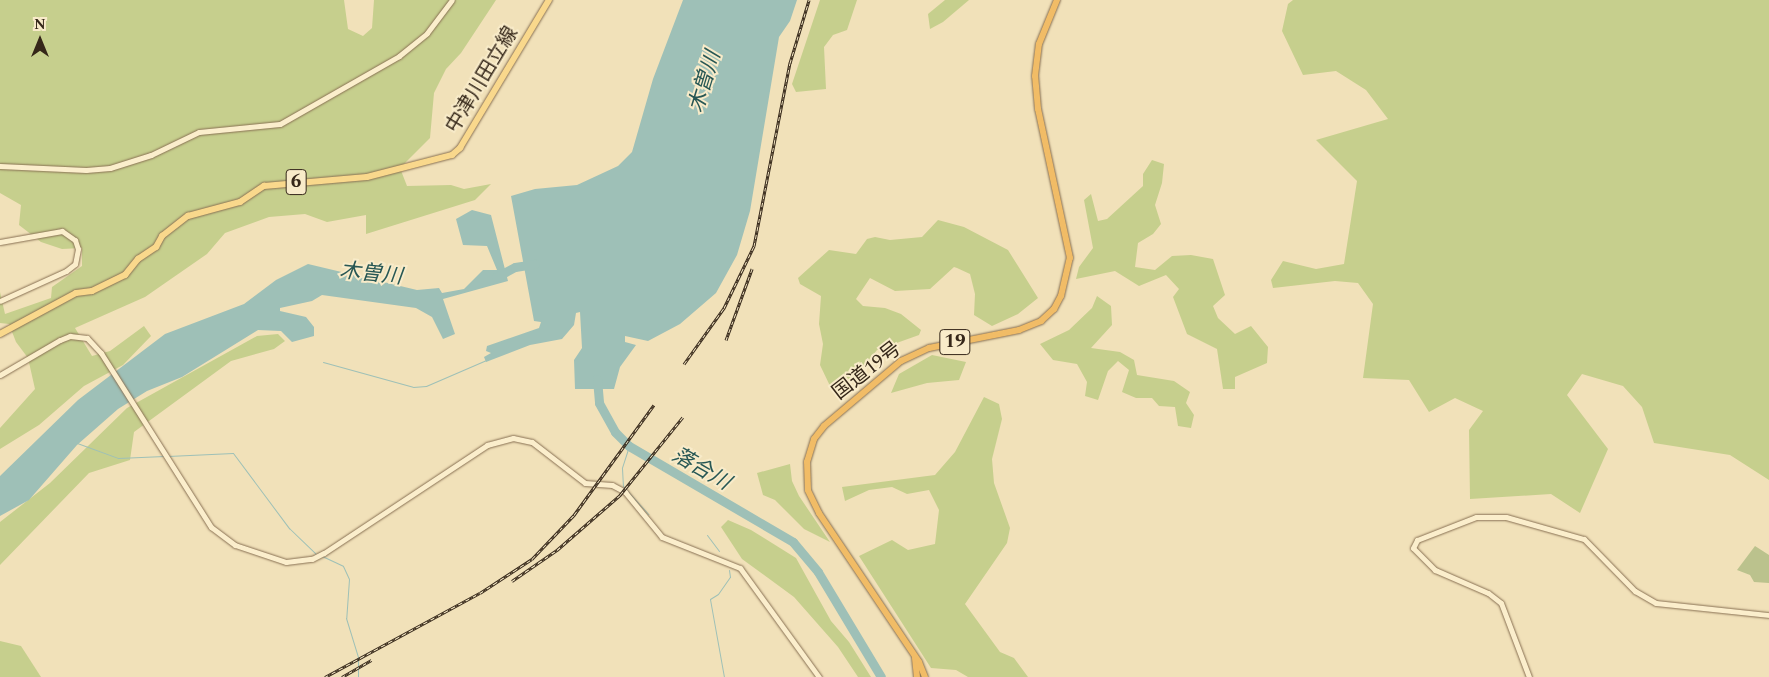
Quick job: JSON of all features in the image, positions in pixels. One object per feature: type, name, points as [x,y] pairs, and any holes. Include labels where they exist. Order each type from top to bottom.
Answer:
[{"type":"highway","name":"国道19号","points":[[924,677],[915,658],[819,513],[808,490],[807,462],[814,439],[824,426],[901,361],[941,345],[1027,327],[1048,316],[1062,296],[1070,258],[1038,109],[1036,76],[1040,39],[1057,0]]},
{"type":"highway","name":"国道19号","points":[[915,658],[917,677]]},
{"type":"main road","name":"中津川田立線","points":[[0,334],[76,294],[92,291],[125,275],[138,258],[156,247],[162,236],[188,216],[240,202],[264,186],[367,177],[444,160],[460,148],[549,0]]},
{"type":"street","points":[[0,166],[86,170],[110,168],[151,155],[199,132],[280,124],[399,56],[427,33],[452,0]]},
{"type":"street","points":[[0,242],[62,231],[76,240],[78,257],[66,271],[0,301]]},
{"type":"street","points":[[0,375],[70,336],[87,338],[101,353],[207,521],[222,537],[270,558],[298,561],[316,557],[487,445],[505,439],[523,439],[542,446],[585,483],[612,485],[625,492],[656,531],[670,542],[740,568],[819,677]]},
{"type":"street","points":[[1529,677],[1501,604],[1488,593],[1435,570],[1413,548],[1417,540],[1476,517],[1506,517],[1584,539],[1635,591],[1656,604],[1769,615]]},
{"type":"green space","points":[[0,0],[344,0],[348,29],[363,36],[372,28],[374,0],[496,0],[461,53],[446,69],[434,93],[430,138],[400,168],[407,186],[451,185],[464,189],[491,184],[475,200],[366,234],[366,215],[327,222],[305,214],[269,217],[225,233],[207,254],[145,297],[75,328],[92,356],[110,351],[144,326],[151,336],[123,365],[84,386],[39,425],[0,449],[0,428],[35,389],[28,358],[16,342],[9,324],[0,323],[0,292],[5,314],[51,298],[52,287],[82,266],[82,248],[62,249],[41,242],[19,225],[21,205],[0,193]]},
{"type":"green space","points":[[820,0],[857,0],[847,30],[833,35],[824,47],[826,89],[796,92],[792,84]]},
{"type":"green space","points":[[945,0],[969,0],[943,22],[930,29],[928,14]]},
{"type":"green space","points":[[1293,0],[1769,0],[1769,480],[1730,455],[1654,443],[1642,407],[1623,386],[1582,374],[1567,395],[1608,449],[1580,513],[1551,494],[1470,499],[1469,430],[1483,411],[1455,398],[1429,412],[1409,380],[1363,378],[1373,304],[1358,283],[1335,281],[1273,288],[1271,280],[1283,261],[1316,269],[1344,264],[1357,181],[1316,140],[1388,119],[1366,90],[1336,71],[1303,75],[1282,31],[1288,4]]},
{"type":"green space","points":[[1152,160],[1164,164],[1162,183],[1155,205],[1161,224],[1153,234],[1138,243],[1135,267],[1155,270],[1172,256],[1191,255],[1213,259],[1225,295],[1213,306],[1218,318],[1235,334],[1251,326],[1268,347],[1267,363],[1235,377],[1235,389],[1223,389],[1217,349],[1187,334],[1173,297],[1179,289],[1166,275],[1139,286],[1115,271],[1076,279],[1079,267],[1093,248],[1084,200],[1091,194],[1098,221],[1107,219],[1143,186],[1143,174]]},
{"type":"green space","points":[[938,220],[964,227],[1008,250],[1038,298],[1018,314],[992,326],[974,315],[975,294],[970,274],[957,268],[954,267],[930,289],[895,291],[870,278],[856,299],[863,306],[885,308],[901,314],[921,330],[919,335],[877,350],[854,377],[831,388],[820,365],[823,344],[819,324],[821,296],[800,284],[798,278],[829,250],[856,254],[867,239],[875,237],[890,240],[922,237]]},
{"type":"green space","points":[[1097,296],[1111,306],[1112,325],[1091,348],[1120,352],[1134,360],[1137,375],[1174,381],[1190,392],[1186,403],[1194,415],[1191,428],[1178,426],[1175,407],[1159,406],[1152,398],[1136,398],[1122,392],[1129,370],[1118,361],[1108,371],[1098,400],[1085,396],[1087,382],[1077,364],[1053,360],[1040,344],[1069,330],[1092,308]]},
{"type":"green space","points":[[278,334],[285,341],[274,349],[231,361],[134,432],[130,460],[89,473],[0,565],[0,522],[50,483],[127,408],[257,336]]},
{"type":"green space","points":[[932,355],[966,362],[959,380],[927,383],[891,393],[899,374]]},
{"type":"green space","points":[[984,397],[999,404],[1002,419],[992,459],[994,483],[1010,528],[1007,543],[965,604],[1000,652],[1014,658],[1028,677],[968,677],[956,670],[931,668],[859,556],[892,540],[908,550],[935,544],[939,510],[929,490],[907,494],[892,487],[869,490],[845,501],[842,487],[935,475],[955,452]]},
{"type":"green space","points":[[790,464],[792,481],[799,496],[830,542],[804,529],[775,500],[763,495],[757,473]]},
{"type":"green space","points":[[728,520],[751,530],[796,558],[831,621],[849,642],[871,677],[858,677],[838,647],[794,597],[742,559],[721,527]]},
{"type":"green space","points":[[1755,546],[1769,555],[1769,583],[1754,582],[1750,575],[1737,570]]},
{"type":"green space","points":[[0,641],[21,646],[41,677],[0,677]]},
{"type":"water","points":[[683,0],[797,0],[790,21],[779,37],[750,211],[737,255],[716,293],[680,324],[648,341],[625,336],[625,342],[636,345],[620,367],[614,389],[575,389],[574,360],[582,348],[580,312],[576,313],[574,325],[562,339],[530,345],[486,362],[484,357],[491,353],[486,351],[487,346],[539,328],[541,322],[534,321],[511,196],[535,189],[577,185],[618,166],[632,152],[653,79]]},
{"type":"water","points":[[472,210],[491,215],[508,281],[443,299],[455,334],[443,339],[432,317],[416,308],[322,295],[312,301],[280,308],[280,311],[306,317],[314,327],[314,336],[292,342],[281,331],[258,330],[182,377],[147,391],[118,409],[77,445],[29,500],[0,516],[0,476],[78,400],[165,334],[244,304],[276,280],[308,264],[417,290],[439,288],[442,293],[464,289],[483,270],[497,270],[487,246],[463,245],[456,219]]},
{"type":"waterway","name":"木曽川","points":[[496,277],[515,267],[535,264]]},
{"type":"waterway","points":[[323,362],[413,387],[426,386],[486,360]]},
{"type":"waterway","name":"落合川","points":[[597,379],[599,403],[615,432],[629,446],[793,542],[818,572],[881,677]]},
{"type":"waterway","points":[[77,443],[118,458],[164,456]]},
{"type":"waterway","points":[[629,446],[622,468],[623,486],[648,514]]},
{"type":"waterway","points":[[168,456],[233,453],[289,528],[316,554]]},
{"type":"waterway","points":[[707,535],[719,551]]},
{"type":"waterway","points":[[322,556],[343,566],[349,579],[346,618],[358,657],[358,677]]},
{"type":"waterway","points":[[724,677],[710,599],[718,594],[730,577],[729,570]]},
{"type":"railway","points":[[684,364],[724,308],[754,246],[790,63],[809,0]]},
{"type":"railway","points":[[726,340],[752,269]]},
{"type":"railway","points":[[325,677],[480,593],[532,559],[574,515],[654,405]]},
{"type":"railway","points":[[512,581],[557,550],[620,495],[683,417]]},
{"type":"railway","points":[[342,677],[372,660]]}]
